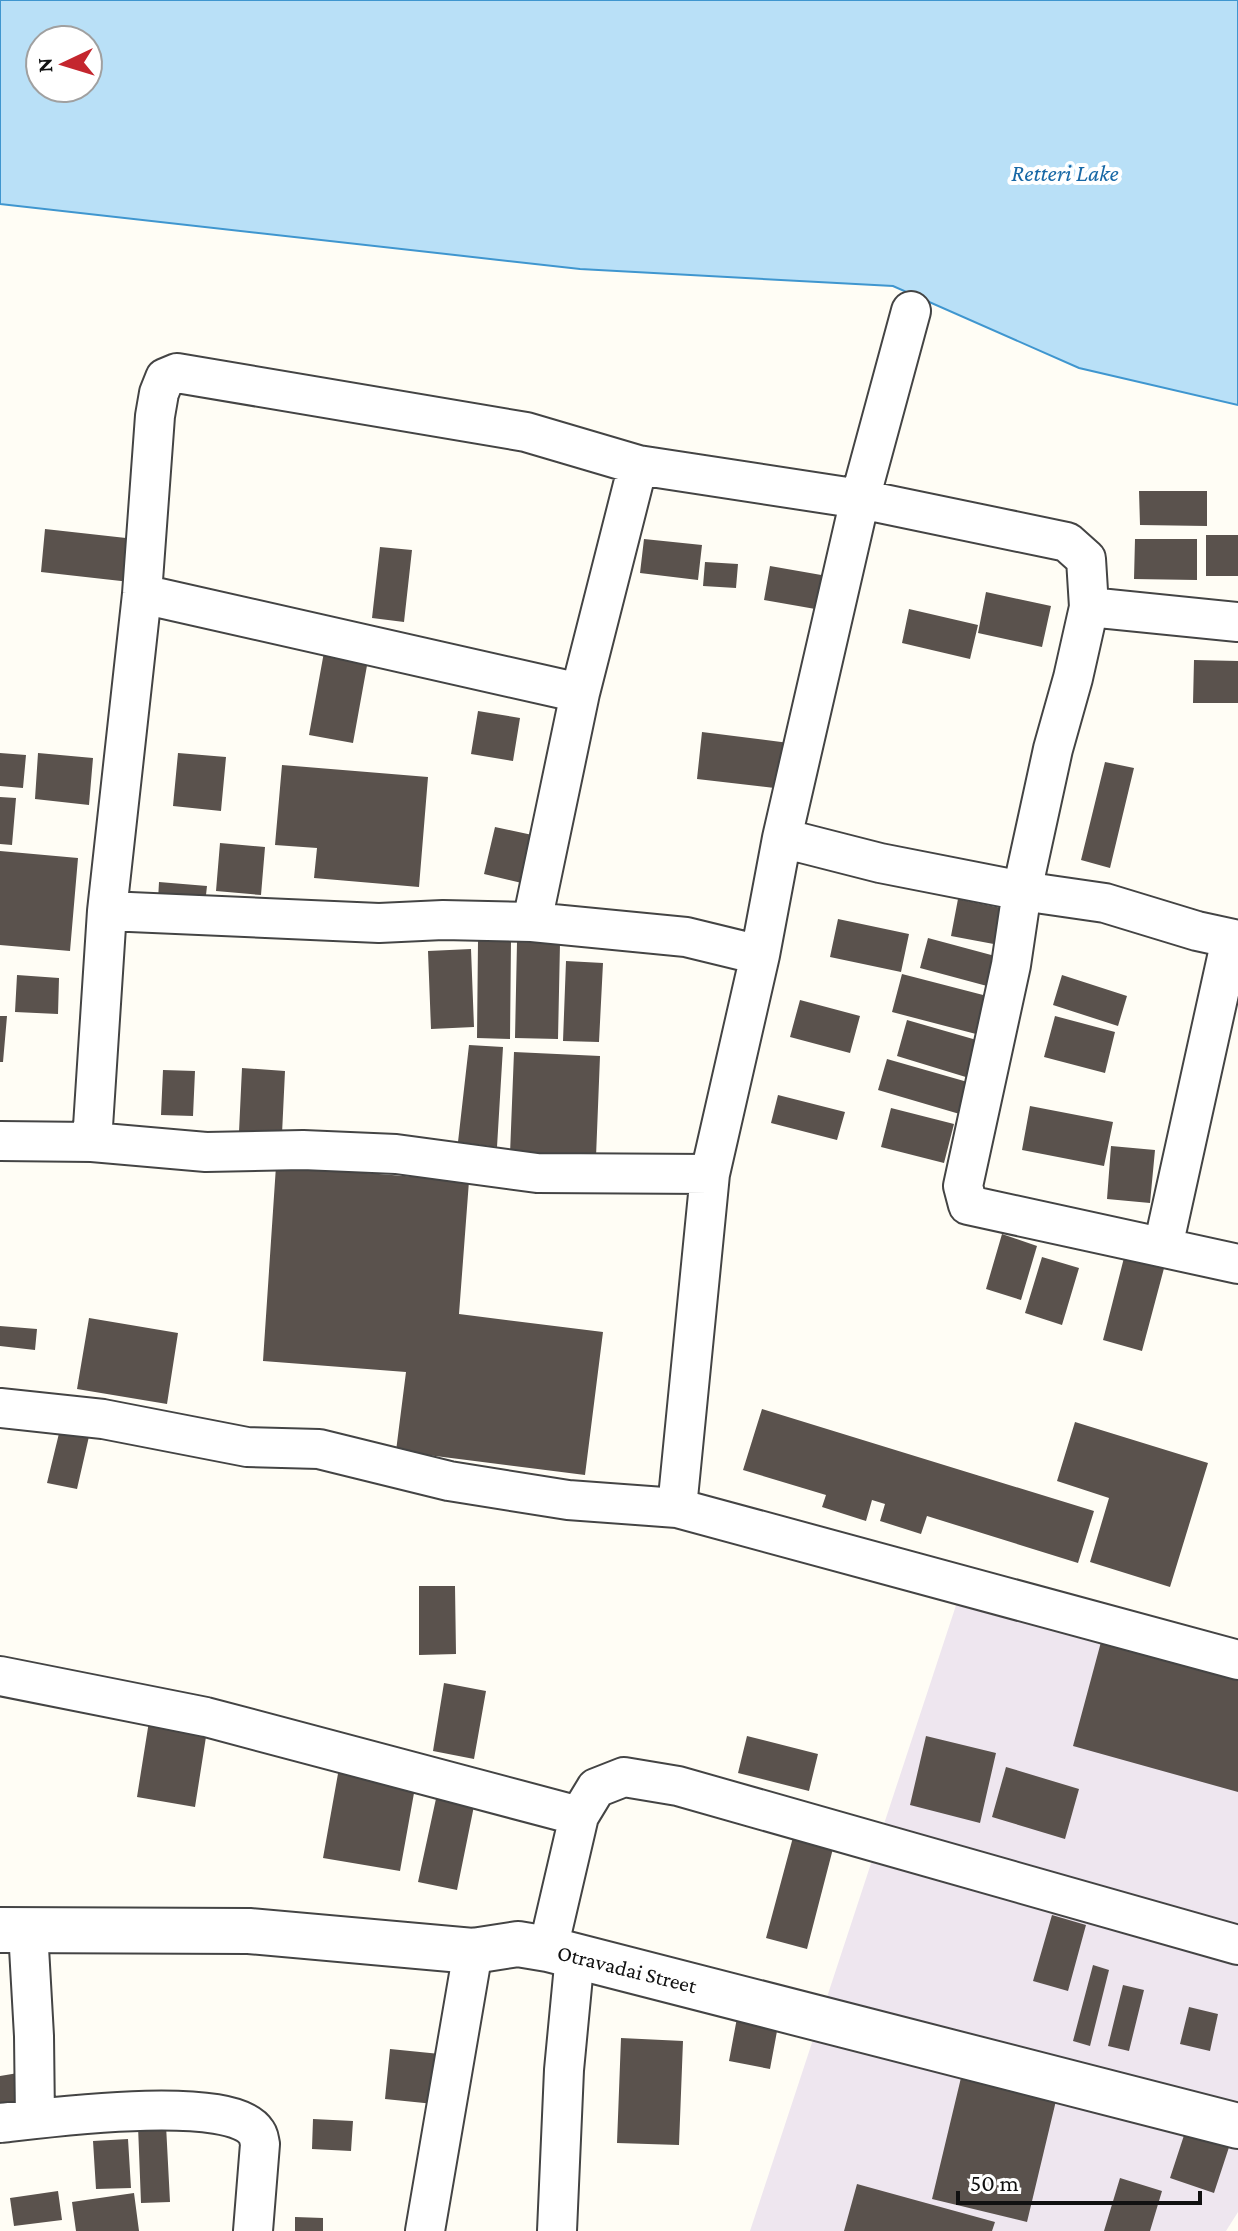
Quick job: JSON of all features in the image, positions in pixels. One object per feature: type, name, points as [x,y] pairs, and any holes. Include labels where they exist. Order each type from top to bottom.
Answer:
[{"type":"street","points":[[677,1508],[710,1174],[760,955],[782,838],[860,499],[911,311]]},
{"type":"street","points":[[92,1142],[107,911],[142,594],[155,416],[165,378],[177,373],[526,432],[638,465],[860,499],[1067,542],[1086,559],[1089,607],[1053,749],[1022,891],[1011,965],[963,1186],[968,1205],[1238,1264]]},
{"type":"street","points":[[532,922],[580,693],[638,465]]},
{"type":"street","points":[[142,594],[580,693]]},
{"type":"street","points":[[1089,607],[1238,622]]},
{"type":"street","points":[[782,838],[880,863],[1022,891],[1105,903],[1234,939],[1163,1247]]},
{"type":"street","points":[[107,911],[379,923],[443,920],[532,922],[686,937],[760,955]]},
{"type":"street","points":[[0,1141],[92,1142],[206,1152],[303,1150],[396,1154],[537,1173],[710,1174]]},
{"type":"street","points":[[0,1408],[103,1419],[247,1447],[319,1449],[449,1481],[568,1500],[677,1508],[1238,1660]]},
{"type":"street","points":[[0,1676],[206,1717],[579,1816]]},
{"type":"street","points":[[557,2231],[564,2070],[561,1952],[579,1816],[596,1788],[624,1777],[678,1786],[1238,1945]]},
{"type":"street","points":[[14,1930],[34,2036],[17,2121],[153,2108],[231,2117],[246,2123],[256,2131],[260,2144],[253,2231]]},
{"type":"street","name":"Otravadai Street","points":[[14,1930],[249,1931],[473,1951],[518,1944],[561,1952],[1238,2126]]},
{"type":"street","points":[[425,2231],[473,1951]]},
{"type":"shaded area","points":[[965,1578],[1238,1643],[1238,2212],[1226,2231],[750,2231]]},
{"type":"water","name":"Retteri Lake","points":[[0,0],[1238,0],[1238,405],[1079,368],[893,286],[580,269],[0,204]]},
{"type":"building","points":[[1139,491],[1207,491],[1207,526],[1140,525]]},
{"type":"building","points":[[45,529],[135,539],[130,582],[41,572]]},
{"type":"building","points":[[1206,535],[1238,535],[1238,576],[1206,576]]},
{"type":"building","points":[[644,539],[702,545],[698,580],[640,573]]},
{"type":"building","points":[[1135,539],[1197,539],[1197,580],[1134,579]]},
{"type":"building","points":[[380,547],[412,550],[404,622],[372,618]]},
{"type":"building","points":[[705,562],[738,564],[736,588],[703,586]]},
{"type":"building","points":[[770,566],[827,576],[821,610],[764,600]]},
{"type":"building","points":[[986,592],[1051,606],[1042,647],[978,633]]},
{"type":"building","points":[[909,609],[978,625],[970,659],[902,643]]},
{"type":"building","points":[[324,652],[368,660],[353,743],[309,735]]},
{"type":"building","points":[[1194,660],[1238,661],[1238,703],[1193,703]]},
{"type":"building","points":[[478,711],[520,718],[513,761],[471,754]]},
{"type":"building","points":[[702,732],[789,743],[783,789],[697,779]]},
{"type":"building","points":[[0,753],[26,755],[23,788],[0,786]]},
{"type":"building","points":[[38,753],[93,758],[89,805],[35,799]]},
{"type":"building","points":[[178,753],[226,757],[221,811],[173,806]]},
{"type":"building","points":[[1105,762],[1134,768],[1110,868],[1081,860]]},
{"type":"building","points":[[282,765],[428,777],[419,887],[314,878],[317,848],[275,845]]},
{"type":"building","points":[[0,797],[16,798],[12,845],[0,844]]},
{"type":"building","points":[[495,827],[537,836],[526,884],[484,874]]},
{"type":"building","points":[[220,843],[265,847],[261,895],[216,891]]},
{"type":"building","points":[[0,851],[78,858],[70,951],[0,945]]},
{"type":"building","points":[[159,882],[207,886],[205,904],[158,900]]},
{"type":"building","points":[[958,899],[1006,909],[999,945],[951,936]]},
{"type":"building","points":[[838,919],[909,934],[901,972],[830,957]]},
{"type":"building","points":[[928,938],[995,956],[987,986],[920,968]]},
{"type":"building","points":[[478,941],[511,941],[510,1039],[477,1038]]},
{"type":"building","points":[[517,942],[560,943],[558,1039],[515,1038]]},
{"type":"building","points":[[471,949],[474,1027],[431,1029],[428,951]]},
{"type":"building","points":[[566,961],[603,963],[599,1042],[563,1041]]},
{"type":"building","points":[[902,974],[987,996],[976,1034],[892,1012]]},
{"type":"building","points":[[17,975],[59,978],[58,1014],[15,1012]]},
{"type":"building","points":[[1062,975],[1127,996],[1118,1026],[1053,1005]]},
{"type":"building","points":[[800,1000],[860,1016],[850,1053],[790,1037]]},
{"type":"building","points":[[0,1016],[7,1016],[3,1062],[0,1062]]},
{"type":"building","points":[[1055,1016],[1115,1032],[1105,1073],[1044,1057]]},
{"type":"building","points":[[907,1020],[980,1041],[969,1078],[897,1056]]},
{"type":"building","points":[[469,1045],[503,1047],[497,1147],[458,1142]]},
{"type":"building","points":[[514,1052],[600,1056],[596,1157],[510,1154]]},
{"type":"building","points":[[887,1059],[971,1083],[963,1115],[878,1090]]},
{"type":"building","points":[[242,1068],[285,1071],[282,1134],[239,1132]]},
{"type":"building","points":[[163,1070],[195,1071],[193,1116],[161,1115]]},
{"type":"building","points":[[778,1095],[845,1112],[837,1140],[771,1123]]},
{"type":"building","points":[[1030,1106],[1113,1122],[1104,1166],[1022,1150]]},
{"type":"building","points":[[891,1108],[954,1124],[944,1163],[881,1147]]},
{"type":"building","points":[[1111,1146],[1155,1150],[1150,1203],[1107,1199]]},
{"type":"building","points":[[276,1166],[469,1181],[459,1314],[603,1332],[585,1475],[396,1451],[406,1372],[263,1361]]},
{"type":"building","points":[[1002,1234],[1037,1246],[1021,1300],[986,1289]]},
{"type":"building","points":[[1127,1246],[1167,1257],[1142,1351],[1103,1340]]},
{"type":"building","points":[[1042,1257],[1079,1268],[1062,1325],[1025,1313]]},
{"type":"building","points":[[89,1318],[178,1333],[167,1404],[77,1389]]},
{"type":"building","points":[[0,1326],[37,1329],[35,1350],[0,1346]]},
{"type":"building","points":[[762,1409],[1094,1511],[1078,1563],[927,1516],[921,1534],[880,1521],[885,1504],[872,1500],[866,1521],[822,1507],[826,1495],[743,1470]]},
{"type":"building","points":[[1075,1422],[1208,1463],[1170,1587],[1090,1562],[1109,1498],[1057,1481]]},
{"type":"building","points":[[61,1425],[90,1432],[77,1489],[47,1483]]},
{"type":"building","points":[[419,1586],[455,1586],[456,1654],[419,1655]]},
{"type":"building","points":[[1101,1642],[1238,1680],[1238,1792],[1073,1746]]},
{"type":"building","points":[[444,1683],[486,1691],[474,1759],[433,1751]]},
{"type":"building","points":[[150,1715],[208,1724],[195,1807],[137,1797]]},
{"type":"building","points":[[747,1736],[818,1754],[809,1791],[738,1773]]},
{"type":"building","points":[[926,1736],[996,1753],[980,1823],[910,1805]]},
{"type":"building","points":[[1006,1767],[1079,1789],[1065,1839],[992,1817]]},
{"type":"building","points":[[339,1768],[416,1782],[400,1871],[323,1858]]},
{"type":"building","points":[[437,1794],[475,1801],[457,1890],[418,1882]]},
{"type":"building","points":[[796,1826],[836,1837],[807,1949],[766,1938]]},
{"type":"building","points":[[1052,1915],[1086,1925],[1068,1991],[1033,1981]]},
{"type":"building","points":[[1093,1965],[1109,1970],[1090,2046],[1073,2041]]},
{"type":"building","points":[[1123,1985],[1144,1990],[1129,2051],[1108,2046]]},
{"type":"building","points":[[739,2007],[780,2015],[770,2069],[729,2061]]},
{"type":"building","points":[[1189,2007],[1218,2014],[1210,2051],[1180,2044]]},
{"type":"building","points":[[621,2038],[683,2041],[679,2145],[617,2143]]},
{"type":"building","points":[[390,2049],[440,2054],[434,2104],[385,2099]]},
{"type":"building","points":[[965,2061],[1060,2084],[1027,2222],[932,2199]]},
{"type":"building","points":[[18,2073],[22,2101],[0,2104],[0,2076]]},
{"type":"building","points":[[313,2119],[353,2121],[351,2151],[312,2149]]},
{"type":"building","points":[[1189,2120],[1233,2135],[1214,2193],[1170,2178]]},
{"type":"building","points":[[166,2125],[170,2202],[141,2203],[138,2126]]},
{"type":"building","points":[[128,2139],[131,2188],[96,2189],[93,2141]]},
{"type":"building","points":[[1120,2178],[1162,2191],[1150,2231],[1104,2231]]},
{"type":"building","points":[[857,2184],[995,2222],[992,2231],[844,2231]]},
{"type":"building","points":[[58,2191],[62,2220],[14,2226],[10,2198]]},
{"type":"building","points":[[134,2193],[139,2231],[76,2231],[72,2202]]},
{"type":"building","points":[[295,2217],[323,2218],[323,2231],[295,2231]]}]
